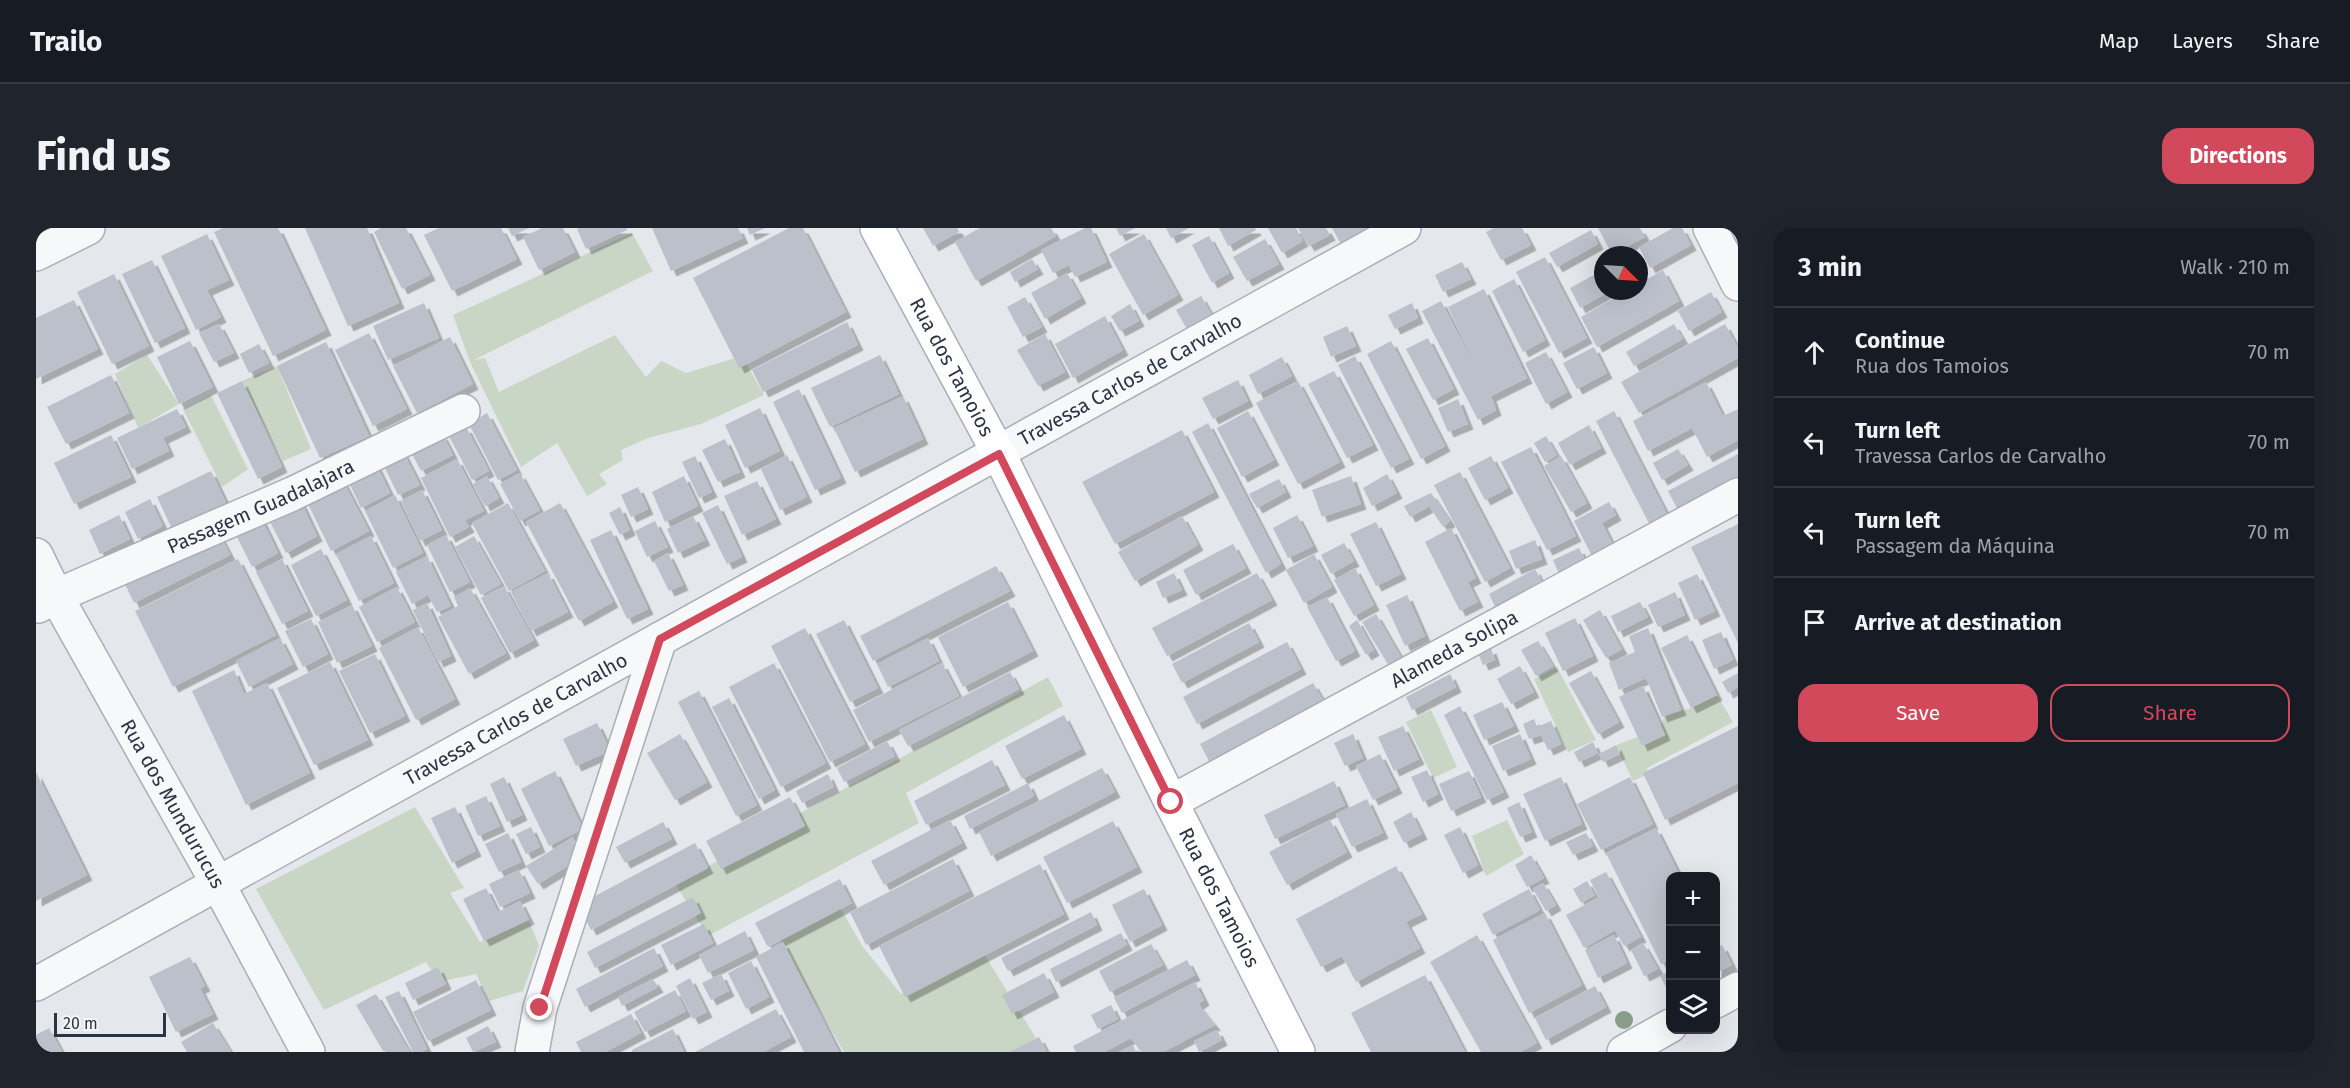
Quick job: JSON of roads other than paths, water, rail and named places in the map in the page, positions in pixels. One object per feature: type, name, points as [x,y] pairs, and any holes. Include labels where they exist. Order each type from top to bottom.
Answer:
[{"type":"street","points":[[36,254],[88,228]]},
{"type":"street","name":"Rua dos Tamoios","points":[[878,228],[999,454],[1298,1052]]},
{"type":"street","name":"Travessa Carlos de Carvalho","points":[[36,984],[217,882],[999,454],[1404,228]]},
{"type":"street","points":[[1710,228],[1738,284]]},
{"type":"street","name":"Passagem Guadalajara","points":[[46,602],[292,494],[463,411]]},
{"type":"street","name":"Alameda Solipa","points":[[1171,802],[1738,495]]},
{"type":"street","name":"Rua dos Mundurucus","points":[[36,555],[46,602],[217,882],[308,1052]]},
{"type":"street","points":[[532,1052],[540,1008],[660,639]]},
{"type":"street","points":[[1720,999],[1738,989]]},
{"type":"street","points":[[1624,1052],[1666,1029]]}]
